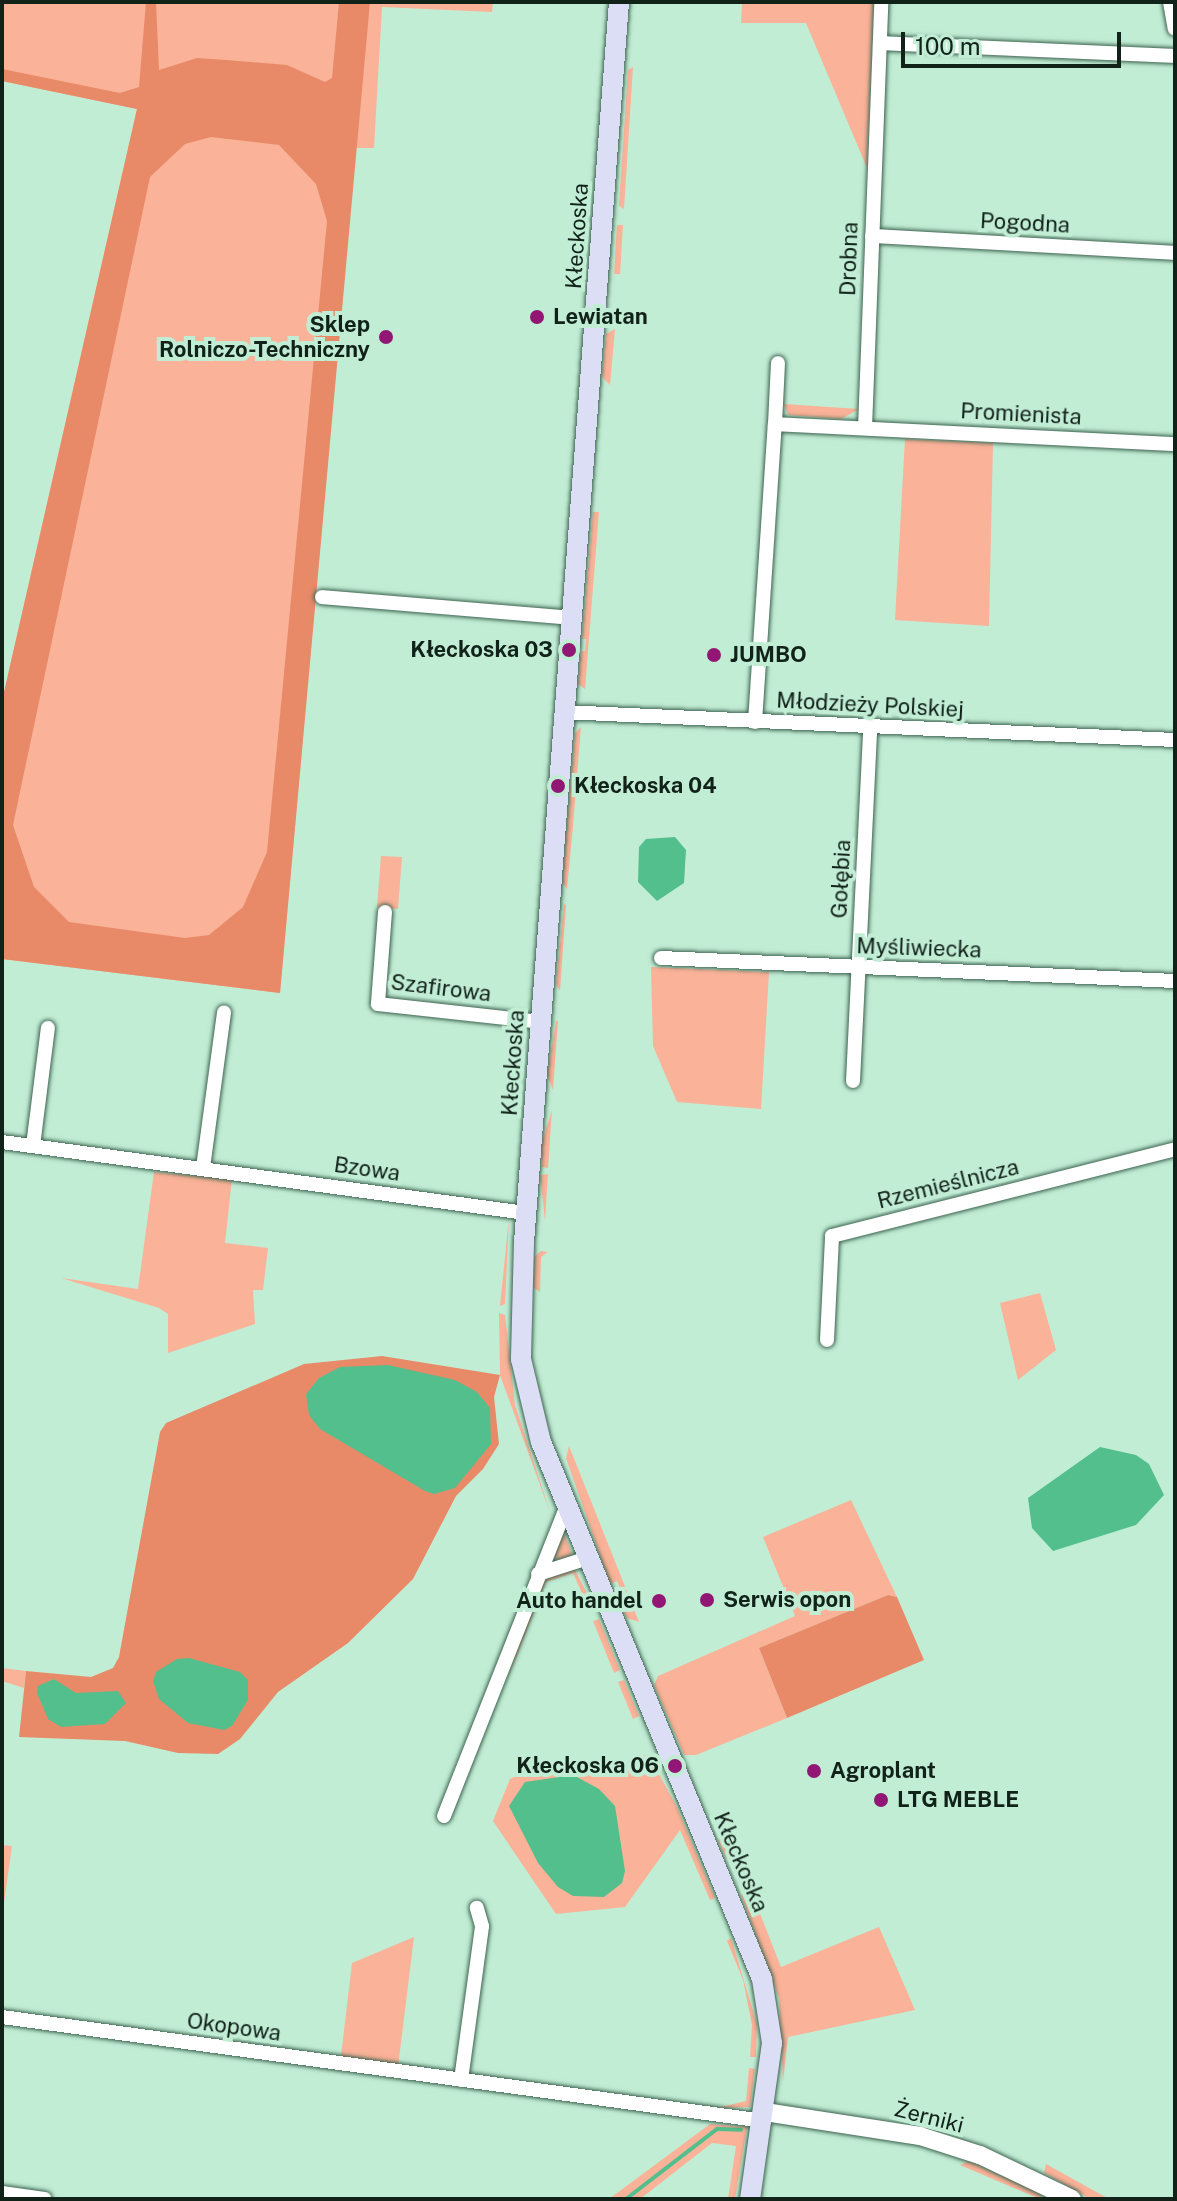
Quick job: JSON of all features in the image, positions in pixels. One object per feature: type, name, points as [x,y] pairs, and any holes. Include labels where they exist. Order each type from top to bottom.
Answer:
[{"type":"main road","name":"Kłeckoska","points":[[619,2],[526,1213],[519,1316],[522,1372],[541,1442],[762,1979],[772,2043],[750,2199]]},
{"type":"street","name":"Drobna","points":[[865,428],[881,2]]},
{"type":"street","points":[[1170,2],[1175,29]]},
{"type":"street","points":[[880,43],[1175,56]]},
{"type":"street","name":"Pogodna","points":[[872,236],[1175,253]]},
{"type":"street","points":[[755,722],[778,363]]},
{"type":"street","points":[[775,424],[865,428]]},
{"type":"street","name":"Promienista","points":[[865,428],[1175,444]]},
{"type":"street","points":[[322,597],[572,618]]},
{"type":"street","name":"Młodzieży Polskiej","points":[[563,712],[1175,740]]},
{"type":"street","name":"Gołębia","points":[[853,1081],[870,728]]},
{"type":"street","name":"Szafirowa","points":[[385,912],[378,1004],[540,1022]]},
{"type":"street","name":"Myśliwiecka","points":[[661,958],[1175,981]]},
{"type":"street","points":[[203,1168],[224,1012]]},
{"type":"street","points":[[33,1146],[48,1028]]},
{"type":"street","name":"Bzowa","points":[[2,1142],[526,1213]]},
{"type":"street","name":"Rzemieślnicza","points":[[827,1340],[832,1236],[1175,1149]]},
{"type":"street","points":[[444,1816],[567,1506]]},
{"type":"street","points":[[538,1574],[588,1558]]},
{"type":"street","points":[[461,2080],[482,1926],[477,1908]]},
{"type":"street","name":"Okopowa","points":[[2,2017],[461,2080],[764,2116]]},
{"type":"street","name":"Żerniki","points":[[764,2116],[920,2136],[980,2155],[1072,2199]]},
{"type":"street","points":[[2,2193],[45,2199]]},
{"type":"shaded area","points":[[2,2],[493,2],[492,12],[382,7],[374,148],[356,148],[280,993],[2,959],[2,701],[137,109],[2,81]]},
{"type":"shaded area","points":[[146,2],[156,2],[159,70],[197,58],[226,60],[287,65],[325,82],[332,78],[339,2],[370,2],[280,993],[2,959],[2,701],[137,109],[2,81],[2,69],[120,93],[139,87]],"holes":[[[211,137],[279,145],[316,184],[327,221],[267,852],[243,907],[209,935],[185,938],[69,922],[34,887],[13,825],[150,177],[185,144]]]},
{"type":"shaded area","points":[[742,2],[874,2],[867,168],[806,23],[741,23]]},
{"type":"shaded area","points":[[633,67],[624,209],[619,206],[628,70]]},
{"type":"shaded area","points":[[617,225],[623,225],[620,274],[614,274]]},
{"type":"shaded area","points":[[615,329],[610,385],[602,377],[606,334]]},
{"type":"shaded area","points":[[784,404],[859,409],[841,419],[788,415]]},
{"type":"shaded area","points":[[905,439],[993,443],[989,626],[895,620]]},
{"type":"shaded area","points":[[593,512],[599,512],[585,689],[578,684],[581,651],[585,651],[586,639],[582,639]]},
{"type":"shaded area","points":[[581,727],[567,889],[562,883],[575,733]]},
{"type":"shaded area","points":[[675,837],[686,850],[684,883],[657,901],[638,882],[639,847],[646,839]]},
{"type":"shaded area","points":[[381,856],[402,857],[398,909],[377,907]]},
{"type":"shaded area","points":[[566,905],[560,991],[556,984]]},
{"type":"shaded area","points":[[651,967],[769,972],[761,1109],[677,1102],[653,1046]]},
{"type":"shaded area","points":[[558,1021],[553,1090],[547,1075]]},
{"type":"shaded area","points":[[552,1110],[548,1168],[542,1167],[542,1141]]},
{"type":"shaded area","points":[[154,1172],[232,1179],[225,1243],[268,1248],[263,1290],[253,1290],[255,1324],[168,1353],[168,1314],[159,1308],[61,1278],[138,1289]]},
{"type":"shaded area","points":[[548,1174],[545,1221],[540,1175]]},
{"type":"shaded area","points":[[509,1218],[505,1304],[500,1306]]},
{"type":"shaded area","points":[[541,1251],[548,1252],[541,1257],[540,1292],[533,1287],[534,1257]]},
{"type":"shaded area","points":[[1040,1293],[1056,1350],[1018,1380],[1000,1303]]},
{"type":"shaded area","points":[[499,1313],[505,1315],[515,1405],[551,1515],[500,1375]]},
{"type":"shaded area","points":[[382,1356],[500,1375],[494,1397],[499,1444],[483,1469],[456,1496],[413,1579],[348,1643],[278,1692],[240,1739],[218,1754],[178,1753],[125,1741],[19,1737],[26,1671],[91,1677],[113,1668],[119,1657],[160,1432],[166,1423],[304,1364]]},
{"type":"shaded area","points":[[388,1365],[455,1380],[477,1392],[490,1408],[491,1444],[455,1488],[434,1494],[425,1491],[320,1429],[309,1415],[306,1394],[319,1378],[340,1367]]},
{"type":"shaded area","points":[[569,1446],[639,1622],[627,1618],[615,1596],[622,1593],[617,1581],[610,1584],[566,1458]]},
{"type":"shaded area","points":[[1100,1447],[1136,1455],[1149,1464],[1164,1495],[1136,1525],[1053,1551],[1032,1528],[1028,1498]]},
{"type":"shaded area","points":[[851,1500],[897,1597],[888,1595],[759,1648],[787,1718],[696,1755],[684,1755],[654,1685],[658,1676],[795,1616],[763,1537]]},
{"type":"shaded area","points":[[564,1533],[572,1554],[561,1561],[553,1557]]},
{"type":"shaded area","points":[[574,1568],[594,1607],[589,1610],[573,1573],[546,1582],[507,1681],[543,1577]]},
{"type":"shaded area","points":[[888,1595],[897,1597],[924,1660],[787,1718],[759,1648]]},
{"type":"shaded area","points":[[599,1619],[620,1670],[614,1673],[593,1621]]},
{"type":"shaded area","points":[[189,1658],[240,1672],[248,1680],[248,1700],[232,1726],[224,1730],[188,1723],[159,1699],[153,1681],[156,1672],[177,1659]]},
{"type":"shaded area","points":[[2,1668],[26,1671],[24,1688],[2,1681]]},
{"type":"shaded area","points":[[54,1679],[76,1693],[118,1691],[126,1703],[105,1724],[61,1727],[48,1719],[37,1693],[38,1686]]},
{"type":"shaded area","points":[[624,1680],[639,1716],[633,1719],[618,1682]]},
{"type":"shaded area","points":[[648,1754],[677,1807],[715,1898],[710,1900],[680,1830],[625,1907],[556,1914],[493,1821],[510,1779],[536,1766],[603,1772]]},
{"type":"shaded area","points":[[573,1775],[599,1789],[615,1806],[625,1871],[622,1883],[604,1897],[573,1896],[558,1887],[538,1863],[509,1806],[525,1782]]},
{"type":"shaded area","points":[[729,1835],[741,1865],[726,1858],[718,1840]]},
{"type":"shaded area","points":[[2,1845],[12,1846],[2,1917]]},
{"type":"shaded area","points":[[751,1891],[781,1967],[879,1927],[915,2010],[788,2037],[783,2082],[779,1998],[741,1895]]},
{"type":"shaded area","points":[[414,1937],[398,2067],[341,2056],[352,1963]]},
{"type":"shaded area","points":[[731,1938],[757,2024],[756,2057],[750,2057],[752,2025],[743,1980],[727,1941]]},
{"type":"shaded area","points":[[749,2068],[755,2069],[750,2107],[717,2108],[746,2101]]},
{"type":"shaded area","points":[[710,2124],[747,2127],[735,2199],[728,2199],[736,2146],[712,2143],[640,2199],[609,2199]]},
{"type":"shaded area","points":[[969,2161],[1042,2194],[1040,2199],[960,2165]]},
{"type":"shaded area","points":[[1046,2164],[1109,2199],[1090,2199],[1044,2173]]},
{"type":"waterway","points":[[626,2199],[717,2129],[741,2130]]},
{"type":"place","name":"Lewiatan","points":[[537,317]]},
{"type":"place","name":"Sklep Rolniczo-Techniczny","points":[[386,337]]},
{"type":"place","name":"Kłeckoska 03","points":[[569,650]]},
{"type":"place","name":"JUMBO","points":[[714,655]]},
{"type":"place","name":"Kłeckoska 04","points":[[558,786]]},
{"type":"place","name":"Serwis opon","points":[[707,1600]]},
{"type":"place","name":"Auto handel","points":[[659,1601]]},
{"type":"place","name":"Kłeckoska 06","points":[[675,1766]]},
{"type":"place","name":"Agroplant","points":[[814,1771]]},
{"type":"place","name":"LTG MEBLE","points":[[881,1800]]}]
